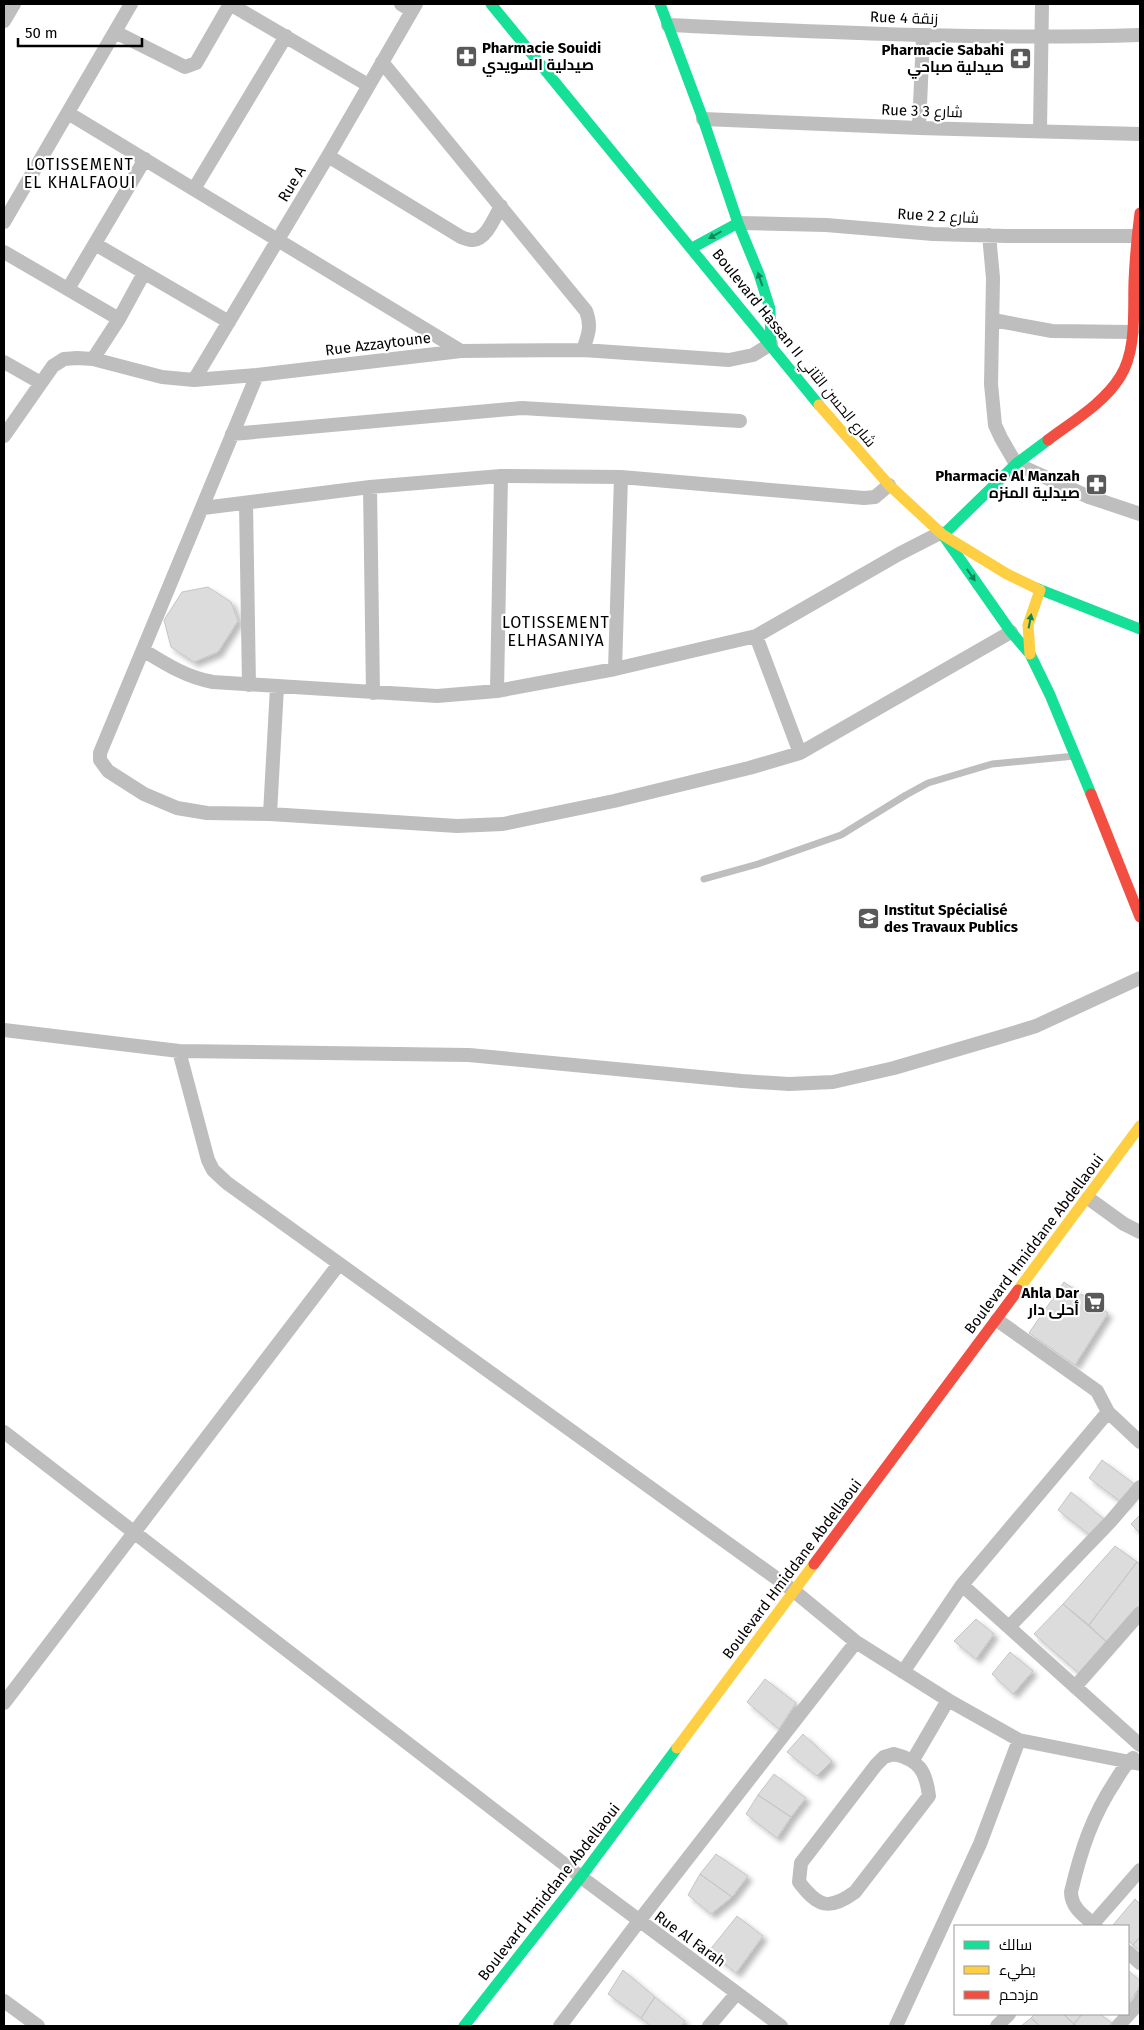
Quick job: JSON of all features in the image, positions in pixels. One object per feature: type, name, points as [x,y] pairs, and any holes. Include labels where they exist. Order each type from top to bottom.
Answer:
[{"type":"street","points":[[4,21],[14,4]]},
{"type":"street","points":[[4,222],[131,4]]},
{"type":"street","points":[[115,32],[185,66],[192,65],[196,63],[230,4],[368,85]]},
{"type":"street","name":"Boulevard Hassan II شارع الحسن الثاني","points":[[492,4],[771,344],[826,414],[889,485],[941,534],[1007,574],[1040,590],[1140,629]]},
{"type":"street","points":[[660,4],[703,119],[738,222],[759,274],[770,308],[771,344]]},
{"type":"street","points":[[1040,130],[1042,4]]},
{"type":"street","name":"Rue A","points":[[194,380],[328,156],[382,62],[409,6]]},
{"type":"street","name":"Rue 4 زنقة","points":[[668,25],[923,36],[1140,35]]},
{"type":"street","points":[[194,189],[286,36]]},
{"type":"street","points":[[919,128],[923,36]]},
{"type":"street","points":[[382,62],[586,311],[590,322],[589,333],[582,350]]},
{"type":"street","points":[[68,113],[461,351]]},
{"type":"street","name":"Rue 3 شارع 3","points":[[703,119],[919,128],[1140,134]]},
{"type":"street","points":[[328,156],[461,237],[472,240],[485,234],[501,206]]},
{"type":"street","points":[[68,289],[145,159]]},
{"type":"street","points":[[143,650],[176,670],[196,679],[248,685],[437,696],[497,691],[615,668],[756,636],[899,554],[941,534],[1016,464],[1114,386],[1126,366],[1132,332],[1140,213]]},
{"type":"street","points":[[692,248],[738,222]]},
{"type":"street","name":"Rue 2 شارع 2","points":[[738,222],[826,225],[933,234],[1137,236]]},
{"type":"street","points":[[989,235],[993,278],[991,384],[995,425],[1016,464],[1089,497],[1140,514]]},
{"type":"street","points":[[95,244],[228,322]]},
{"type":"street","points":[[4,252],[119,319]]},
{"type":"street","points":[[92,359],[119,319],[144,273]]},
{"type":"street","points":[[993,320],[1052,331],[1132,332]]},
{"type":"street","name":"Rue Azzaytoune","points":[[4,436],[53,366],[64,359],[92,359],[162,377],[194,380],[257,375],[461,351],[582,350],[729,360],[753,356],[771,344]]},
{"type":"street","points":[[4,362],[41,383]]},
{"type":"street","points":[[257,375],[204,508],[100,753],[100,760],[108,772],[144,794],[177,808],[207,813],[270,814],[457,826],[503,824],[614,801],[749,768],[800,753],[1010,632]]},
{"type":"street","points":[[232,434],[522,408],[740,421]]},
{"type":"street","points":[[204,508],[370,487],[501,476],[621,477],[864,498],[875,497],[889,485]]},
{"type":"street","points":[[497,691],[501,476]]},
{"type":"street","points":[[615,668],[621,477]]},
{"type":"street","points":[[370,487],[373,693]]},
{"type":"street","points":[[246,502],[248,685]]},
{"type":"street","points":[[941,534],[1010,632],[1030,654],[1076,756],[1140,917]]},
{"type":"street","points":[[1030,654],[1028,625],[1040,590]]},
{"type":"street","points":[[756,636],[800,753]]},
{"type":"street","points":[[270,814],[277,687]]},
{"type":"street","points":[[4,1030],[179,1051],[469,1055],[742,1081],[789,1084],[833,1082],[894,1068],[1036,1026],[1140,978]]},
{"type":"street","points":[[179,1051],[208,1160],[213,1170],[227,1183],[794,1591],[856,1642],[948,1700],[1019,1740],[1134,1763]]},
{"type":"street","name":"Boulevard Hmiddane Abdellaoui","points":[[464,2026],[581,1877],[1140,1126]]},
{"type":"street","points":[[1088,1198],[1124,1224],[1140,1232]]},
{"type":"street","points":[[4,1703],[339,1264]]},
{"type":"street","points":[[997,1320],[1096,1391],[1102,1397],[1108,1412],[1140,1442]]},
{"type":"street","points":[[903,1672],[962,1585],[1108,1412]]},
{"type":"street","name":"Rue Al Farah","points":[[4,1432],[581,1877],[781,2026]]},
{"type":"street","points":[[1009,1627],[1110,1522],[1140,1487]]},
{"type":"street","points":[[962,1585],[1140,1745]]},
{"type":"street","points":[[1075,1687],[1140,1613]]},
{"type":"street","points":[[560,2026],[639,1921],[856,1642]]},
{"type":"street","points":[[913,1760],[948,1700]]},
{"type":"street","points":[[896,2026],[980,1844],[1019,1740]]},
{"type":"street","points":[[1140,1752],[1134,1763],[1107,1793],[1088,1832],[1071,1898],[1075,1906],[1094,1925],[1140,1870]]},
{"type":"street","points":[[894,1754],[913,1760],[922,1770],[928,1786],[929,1796],[921,1808],[855,1892],[832,1905],[821,1903],[808,1894],[799,1882],[801,1863],[864,1778],[884,1757],[894,1754]]},
{"type":"street","points":[[1129,1953],[1140,1963]]},
{"type":"street","points":[[709,2026],[737,1993]]},
{"type":"street","points":[[4,2002],[38,2026]]},
{"type":"street","points":[[1129,2014],[1140,2002]]},
{"type":"street","points":[[997,2026],[1008,2015]]},
{"type":"street","points":[[1118,2026],[1128,2015]]},
{"type":"lane","points":[[704,879],[758,864],[841,835],[928,783],[992,764],[1076,756]]},
{"type":"building","points":[[208,587],[231,602],[238,621],[218,652],[194,662],[171,647],[164,620],[182,592]]},
{"type":"building","points":[[1064,1282],[1108,1313],[1075,1365],[1029,1333]]},
{"type":"building","points":[[1102,1460],[1137,1486],[1124,1504],[1089,1478]]},
{"type":"building","points":[[1071,1492],[1105,1520],[1091,1536],[1058,1510]]},
{"type":"building","points":[[1140,1515],[1140,1533],[1131,1524]]},
{"type":"building","points":[[1115,1546],[1137,1562],[1089,1625],[1063,1604]]},
{"type":"building","points":[[1137,1562],[1140,1565],[1140,1606],[1109,1644],[1089,1625]]},
{"type":"building","points":[[1063,1604],[1109,1644],[1081,1675],[1034,1634]]},
{"type":"building","points":[[976,1619],[994,1634],[976,1659],[954,1641]]},
{"type":"building","points":[[1010,1652],[1033,1671],[1013,1694],[992,1674]]},
{"type":"building","points":[[765,1679],[796,1703],[779,1729],[747,1702]]},
{"type":"building","points":[[803,1734],[832,1761],[817,1776],[787,1752]]},
{"type":"building","points":[[774,1774],[806,1798],[791,1817],[758,1795]]},
{"type":"building","points":[[758,1795],[791,1817],[777,1838],[746,1814]]},
{"type":"building","points":[[716,1854],[748,1876],[732,1897],[700,1874]]},
{"type":"building","points":[[700,1874],[732,1897],[711,1914],[688,1895]]},
{"type":"building","points":[[1135,1899],[1140,1904],[1140,1937],[1133,1945],[1129,1941],[1129,1925],[1113,1925]]},
{"type":"building","points":[[737,1916],[763,1936],[736,1973],[709,1951]]},
{"type":"building","points":[[1140,1937],[1140,1951],[1133,1945]]},
{"type":"building","points":[[623,1970],[655,1997],[641,2018],[608,1994]]},
{"type":"building","points":[[1129,1971],[1140,1981],[1140,1986],[1129,2003]]},
{"type":"building","points":[[655,1997],[685,2021],[681,2026],[651,2026],[641,2018]]},
{"type":"building","points":[[1034,2015],[1064,2015],[1074,2024],[1072,2026],[1040,2026],[1031,2018]]},
{"type":"building","points":[[1064,2015],[1081,2015],[1074,2024]]},
{"type":"building","points":[[1081,2015],[1101,2015],[1112,2023],[1109,2026],[1077,2026],[1074,2024]]},
{"type":"building","points":[[1031,2018],[1040,2026],[1021,2026]]},
{"type":"traffic: fast","points":[[491,4],[819,405]]},
{"type":"traffic: fast","points":[[660,4],[703,119],[738,223],[759,274],[770,309],[771,344]]},
{"type":"traffic: fast","points":[[692,248],[738,223]]},
{"type":"traffic: fast","points":[[1048,440],[1017,463],[943,535],[1011,632],[1030,654],[1050,695],[1091,794]]},
{"type":"traffic: fast","points":[[1036,588],[1140,629]]},
{"type":"traffic: fast","points":[[464,2026],[581,1877],[677,1748]]},
{"type":"traffic: slow","points":[[819,405],[889,485],[943,535],[1007,574],[1036,588]]},
{"type":"traffic: slow","points":[[1030,654],[1028,625],[1040,590]]},
{"type":"traffic: slow","points":[[1018,1290],[1140,1126]]},
{"type":"traffic: slow","points":[[677,1748],[814,1564]]},
{"type":"traffic: jam","points":[[1048,440],[1097,404],[1120,377],[1125,366],[1132,343],[1134,273],[1140,213]]},
{"type":"traffic: jam","points":[[1091,794],[1140,917]]},
{"type":"traffic: jam","points":[[814,1564],[1018,1290]]},
{"type":"place","name":"Pharmacie Souidi صيدلية السويدي","points":[[466,57]]},
{"type":"place","name":"Pharmacie Sabahi صيدلية صباحي","points":[[1020,59]]},
{"type":"place","name":"Pharmacie Al Manzah صيدلية المنزه","points":[[1096,485]]},
{"type":"place","name":"Institut Spécialisé des Travaux Publics","points":[[868,919]]},
{"type":"place","name":"Ahla Dar أحلى دار","points":[[1095,1302]]},
{"type":"district","name":"LOTISSEMENT EL KHALFAOUI","points":[[80,173]]},
{"type":"district","name":"LOTISSEMENT ELHASANIYA","points":[[556,631]]}]
